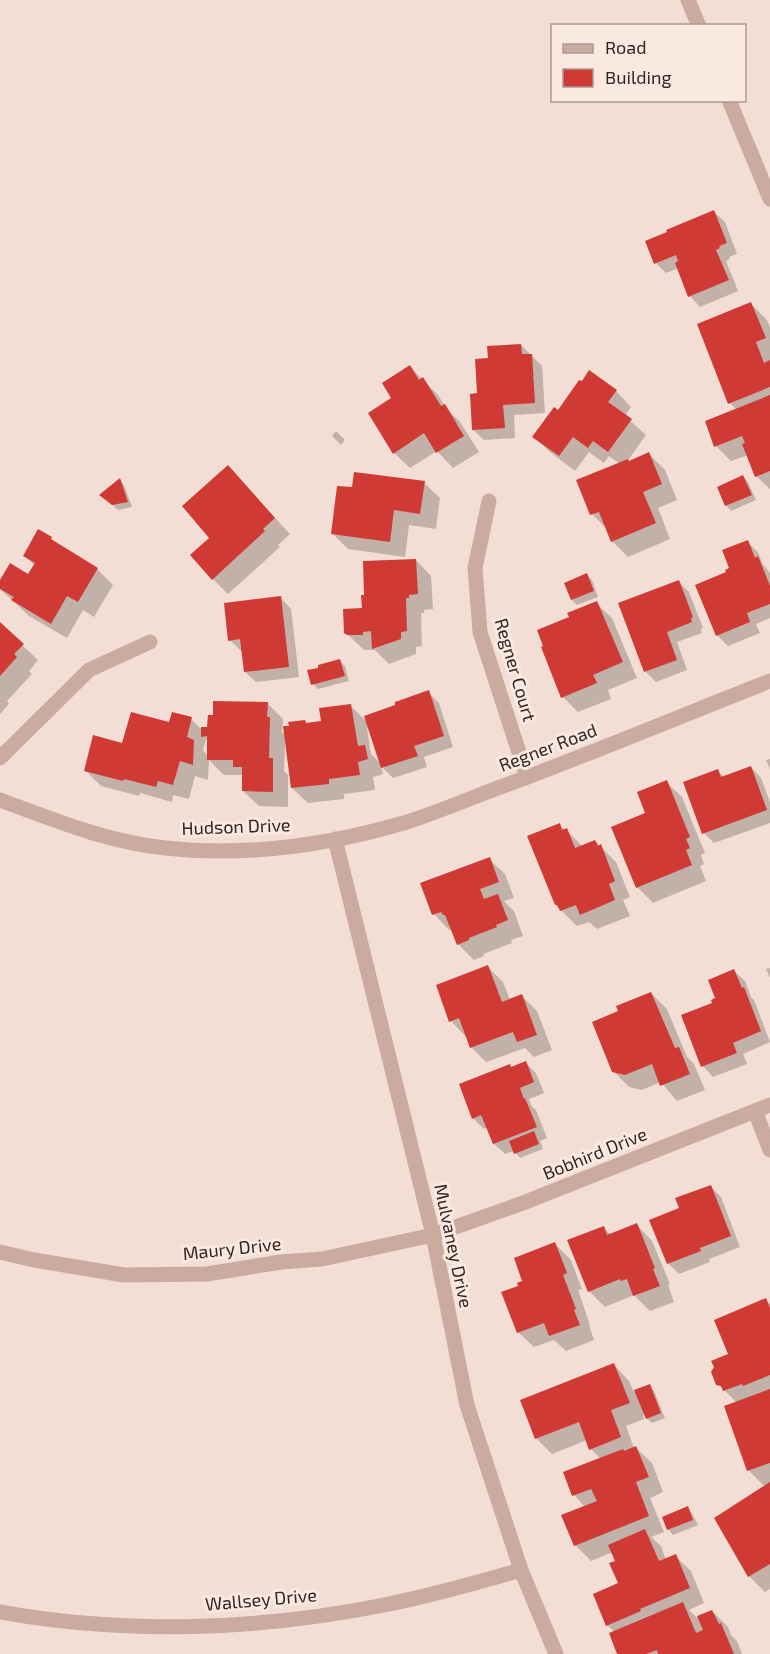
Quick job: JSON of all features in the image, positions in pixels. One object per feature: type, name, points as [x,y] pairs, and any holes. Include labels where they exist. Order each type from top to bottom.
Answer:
[{"type":"street","points":[[688,0],[698,24]]},
{"type":"street","points":[[730,102],[770,199]]},
{"type":"street","name":"Regner Court","points":[[489,501],[475,568],[480,632],[527,777]]},
{"type":"street","points":[[0,758],[89,670],[150,642]]},
{"type":"street","name":"Regner Road","points":[[335,839],[407,822],[770,681]]},
{"type":"street","name":"Hudson Drive","points":[[0,800],[86,832],[163,848],[209,852],[255,850],[335,839]]},
{"type":"street","name":"Mulvaney Drive","points":[[335,839],[433,1235],[467,1406],[521,1570],[556,1654]]},
{"type":"street","name":"Bobhird Drive","points":[[433,1235],[523,1203],[770,1105]]},
{"type":"street","points":[[755,1111],[770,1150]]},
{"type":"street","name":"Maury Drive","points":[[0,1252],[124,1275],[207,1274],[281,1262],[322,1259],[433,1235]]},
{"type":"street","name":"Wallsey Drive","points":[[0,1612],[45,1620],[113,1625],[181,1626],[249,1623],[311,1617],[384,1605],[450,1590],[521,1570]]},
{"type":"building","points":[[714,210],[727,243],[716,250],[729,280],[688,297],[675,263],[678,261],[676,255],[654,264],[645,241]]},
{"type":"building","points":[[751,302],[766,338],[756,342],[764,363],[770,360],[770,387],[728,404],[697,324]]},
{"type":"building","points":[[521,344],[522,354],[532,354],[535,403],[503,405],[505,428],[472,430],[470,394],[477,393],[475,359],[488,358],[487,346]]},
{"type":"building","points":[[410,365],[419,380],[423,377],[441,406],[445,404],[464,436],[436,453],[424,433],[393,454],[368,413],[391,398],[382,383]]},
{"type":"building","points":[[589,370],[617,390],[608,402],[632,419],[608,452],[593,441],[588,448],[573,437],[559,456],[532,437],[554,407],[558,410]]},
{"type":"building","points":[[770,395],[770,471],[755,477],[742,444],[745,443],[742,436],[714,447],[705,421]]},
{"type":"building","points":[[649,452],[662,484],[643,492],[656,523],[611,542],[599,512],[590,515],[576,480]]},
{"type":"building","points":[[228,465],[275,518],[263,529],[265,531],[212,580],[190,555],[209,538],[182,506]]},
{"type":"building","points":[[354,472],[425,481],[420,514],[394,510],[390,542],[331,534],[337,486],[352,487]]},
{"type":"building","points":[[743,475],[752,495],[725,506],[717,487]]},
{"type":"building","points":[[120,478],[128,502],[112,505],[99,495]]},
{"type":"building","points":[[38,529],[98,568],[78,602],[67,596],[51,624],[11,600],[14,597],[0,589],[0,580],[10,563],[28,574],[35,563],[23,556]]},
{"type":"building","points":[[748,540],[755,558],[758,556],[770,586],[770,604],[747,613],[750,622],[716,636],[695,585],[726,572],[725,570],[729,568],[722,550]]},
{"type":"building","points":[[416,559],[418,594],[409,595],[409,598],[406,598],[407,631],[401,632],[401,639],[372,649],[371,631],[363,632],[363,635],[344,633],[343,609],[362,608],[363,561]]},
{"type":"building","points":[[587,573],[594,591],[571,600],[564,583]]},
{"type":"building","points":[[679,580],[693,617],[692,622],[667,632],[677,660],[644,672],[618,603]]},
{"type":"building","points":[[281,596],[289,667],[244,672],[240,639],[228,641],[224,603]]},
{"type":"building","points":[[597,601],[623,662],[593,675],[597,683],[561,698],[541,647],[543,646],[537,630],[569,617],[567,613]]},
{"type":"building","points":[[0,622],[24,644],[14,654],[17,657],[0,676]]},
{"type":"building","points":[[340,659],[345,676],[311,685],[307,670]]},
{"type":"building","points":[[429,690],[444,736],[414,746],[418,756],[381,768],[364,716]]},
{"type":"building","points":[[213,701],[268,702],[269,758],[273,758],[273,792],[242,791],[242,767],[233,767],[233,760],[207,760],[207,736],[201,737],[201,727],[207,727],[208,715],[213,715]]},
{"type":"building","points":[[351,704],[358,746],[365,745],[368,759],[358,762],[360,775],[329,779],[329,784],[291,788],[283,726],[289,726],[288,722],[321,721],[319,708]]},
{"type":"building","points":[[131,712],[169,722],[172,712],[192,717],[187,737],[194,740],[193,765],[180,761],[173,785],[158,781],[156,787],[84,771],[93,735],[122,743]]},
{"type":"building","points":[[751,766],[767,810],[702,834],[683,782],[718,769],[721,777]]},
{"type":"building","points":[[667,780],[690,837],[686,839],[690,848],[686,850],[692,865],[636,888],[611,827],[645,813],[637,792]]},
{"type":"building","points":[[560,823],[562,830],[567,828],[575,848],[595,840],[598,846],[601,844],[615,881],[609,884],[615,900],[580,915],[576,905],[560,911],[555,905],[527,836]]},
{"type":"building","points":[[490,857],[499,882],[480,889],[484,899],[498,894],[508,920],[457,945],[445,915],[441,912],[432,915],[420,883]]},
{"type":"building","points":[[488,965],[502,1002],[522,994],[537,1035],[517,1042],[513,1032],[470,1048],[459,1018],[449,1022],[436,985]]},
{"type":"building","points":[[734,969],[742,988],[744,987],[761,1031],[733,1043],[737,1053],[701,1067],[681,1015],[712,1003],[711,1000],[715,998],[708,980]]},
{"type":"building","points":[[651,992],[675,1048],[679,1047],[690,1074],[660,1086],[652,1064],[625,1075],[612,1072],[592,1022],[618,1011],[616,1006]]},
{"type":"building","points":[[526,1061],[534,1082],[520,1088],[537,1127],[493,1144],[481,1115],[472,1119],[459,1084],[510,1064],[511,1067]]},
{"type":"building","points":[[534,1131],[539,1144],[514,1154],[509,1141]]},
{"type":"building","points":[[711,1185],[731,1236],[667,1264],[649,1220],[679,1208],[675,1198]]},
{"type":"building","points":[[637,1223],[660,1286],[633,1296],[627,1279],[621,1281],[620,1279],[588,1292],[567,1240],[604,1226],[607,1235]]},
{"type":"building","points":[[555,1242],[567,1273],[563,1275],[580,1325],[549,1336],[544,1323],[517,1333],[501,1292],[518,1286],[517,1283],[522,1281],[514,1258]]},
{"type":"building","points":[[766,1298],[770,1308],[770,1375],[723,1391],[721,1386],[716,1385],[711,1372],[714,1367],[711,1361],[728,1354],[714,1320]]},
{"type":"building","points":[[614,1363],[630,1403],[611,1410],[621,1437],[589,1450],[579,1422],[535,1439],[520,1400]]},
{"type":"building","points":[[650,1384],[661,1413],[646,1419],[634,1390]]},
{"type":"building","points":[[770,1389],[770,1463],[747,1471],[724,1406]]},
{"type":"building","points":[[636,1446],[649,1477],[636,1482],[649,1516],[574,1546],[561,1515],[597,1501],[591,1489],[572,1496],[563,1472]]},
{"type":"building","points":[[770,1482],[770,1564],[748,1577],[714,1518]]},
{"type":"building","points":[[688,1506],[693,1520],[667,1530],[662,1517]]},
{"type":"building","points":[[645,1529],[659,1561],[676,1554],[690,1588],[606,1626],[593,1594],[618,1583],[609,1563],[615,1561],[608,1545]]},
{"type":"building","points":[[683,1602],[696,1633],[703,1630],[697,1616],[712,1610],[719,1624],[721,1623],[734,1654],[658,1654],[657,1650],[646,1654],[617,1654],[609,1633]]}]
